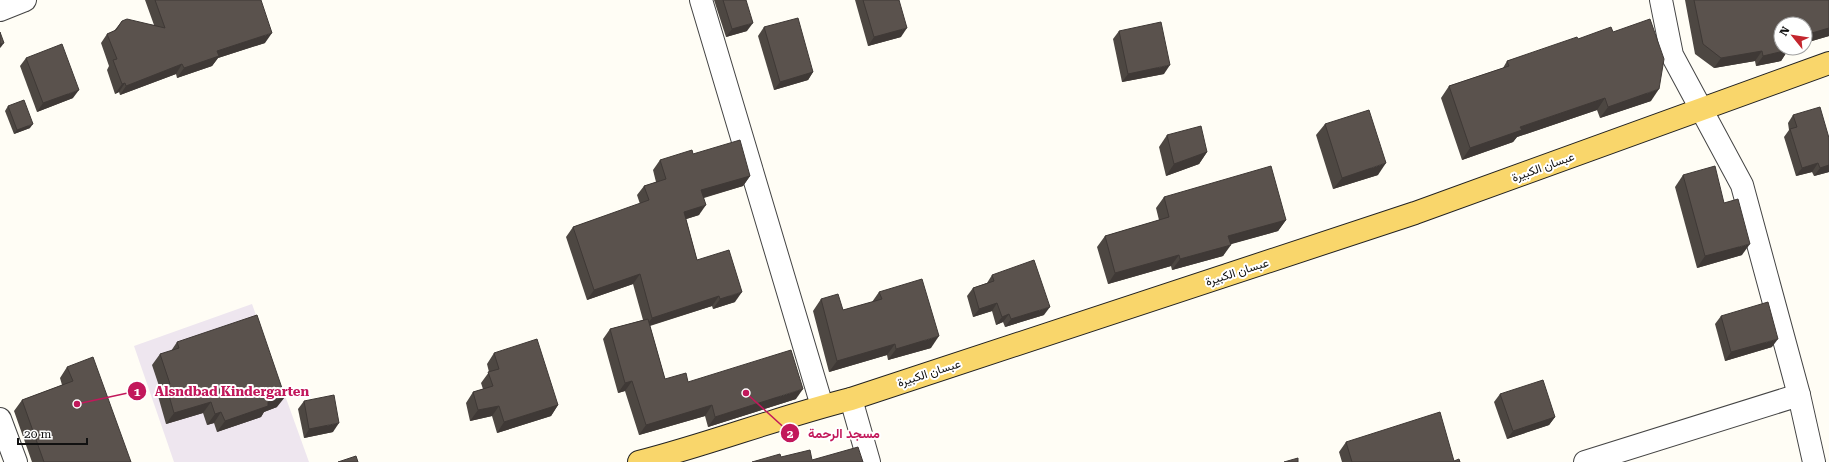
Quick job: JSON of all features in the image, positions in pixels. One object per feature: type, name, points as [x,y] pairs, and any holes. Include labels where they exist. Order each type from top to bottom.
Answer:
[{"type":"main road","name":"عبسان الكبيرة","points":[[639,462],[671,454],[822,406],[851,399],[1415,213],[1829,63]]},
{"type":"street","points":[[0,10],[25,0]]},
{"type":"street","points":[[700,0],[822,406]]},
{"type":"street","points":[[1661,0],[1672,56],[1742,185],[1799,396],[1814,462]]},
{"type":"street","points":[[1585,462],[1799,396]]},
{"type":"street","points":[[851,399],[869,462]]},
{"type":"street","points":[[0,418],[16,462]]},
{"type":"shaded area","points":[[252,304],[309,462],[174,462],[134,346]]},
{"type":"building","points":[[155,0],[261,0],[272,33],[217,51],[219,56],[184,68],[182,64],[126,86],[125,83],[122,84],[113,60],[117,59],[107,34],[116,30],[122,21],[127,19],[165,28]]},
{"type":"building","points":[[723,0],[746,0],[753,23],[732,29]]},
{"type":"building","points":[[863,0],[899,0],[907,28],[874,37]]},
{"type":"building","points":[[1694,0],[1829,0],[1829,28],[1813,33],[1813,16],[1773,16],[1773,54],[1763,56],[1762,51],[1721,58],[1703,44]]},
{"type":"building","points":[[798,18],[813,72],[780,82],[764,27]]},
{"type":"building","points":[[1650,19],[1664,59],[1659,89],[1608,107],[1605,98],[1520,127],[1522,130],[1470,148],[1449,86],[1509,66],[1507,61],[1577,37],[1578,39],[1611,27],[1613,32]]},
{"type":"building","points":[[1161,22],[1170,65],[1128,74],[1119,31]]},
{"type":"building","points":[[0,32],[4,43],[0,44]]},
{"type":"building","points":[[62,44],[79,90],[43,103],[26,58]]},
{"type":"building","points":[[24,100],[33,124],[17,130],[8,106]]},
{"type":"building","points":[[1820,107],[1829,138],[1829,165],[1820,168],[1818,163],[1802,168],[1790,129],[1797,127],[1793,115]]},
{"type":"building","points":[[1369,110],[1386,163],[1342,178],[1325,124]]},
{"type":"building","points":[[1201,126],[1207,152],[1174,164],[1167,135]]},
{"type":"building","points":[[740,140],[750,176],[701,190],[706,205],[684,212],[697,260],[729,250],[742,292],[720,299],[719,296],[652,318],[640,274],[594,290],[573,227],[649,200],[644,186],[666,179],[660,160],[692,150],[693,154]]},
{"type":"building","points":[[1271,166],[1286,220],[1228,236],[1231,245],[1180,259],[1179,255],[1115,273],[1105,236],[1169,217],[1164,197]]},
{"type":"building","points":[[1715,166],[1724,203],[1738,199],[1750,244],[1705,256],[1683,175]]},
{"type":"building","points":[[1034,260],[1050,307],[1011,319],[1009,314],[1002,317],[997,303],[979,309],[973,288],[994,281],[992,275]]},
{"type":"building","points":[[922,279],[939,336],[896,349],[895,344],[837,361],[821,299],[838,294],[843,310],[882,299],[879,292]]},
{"type":"building","points":[[1768,302],[1778,339],[1731,352],[1721,316]]},
{"type":"building","points":[[257,315],[285,397],[268,402],[268,406],[225,421],[221,412],[215,414],[211,402],[174,413],[166,385],[170,384],[160,354],[179,348],[177,342]]},
{"type":"building","points":[[648,319],[665,379],[686,373],[688,382],[791,350],[803,389],[715,417],[712,405],[646,425],[632,381],[625,383],[610,329]]},
{"type":"building","points":[[537,339],[558,405],[504,422],[499,406],[478,410],[473,392],[493,386],[488,372],[499,369],[494,353]]},
{"type":"building","points":[[93,357],[131,462],[44,462],[22,400],[73,381],[67,367]]},
{"type":"building","points":[[1543,380],[1555,417],[1513,431],[1500,394]]},
{"type":"building","points":[[334,395],[339,423],[309,429],[304,401]]},
{"type":"building","points":[[1440,412],[1454,461],[1459,459],[1460,462],[1352,462],[1346,442]]},
{"type":"building","points":[[858,447],[863,462],[752,462],[780,454],[781,457],[810,450],[812,460]]},
{"type":"building","points":[[356,456],[358,462],[338,462]]},
{"type":"building","points":[[1298,458],[1298,462],[1284,462]]},
{"type":"place","name":"مسجد الرحمة","points":[[746,393]]},
{"type":"place","name":"Alsndbad Kindergarten","points":[[77,404]]}]
